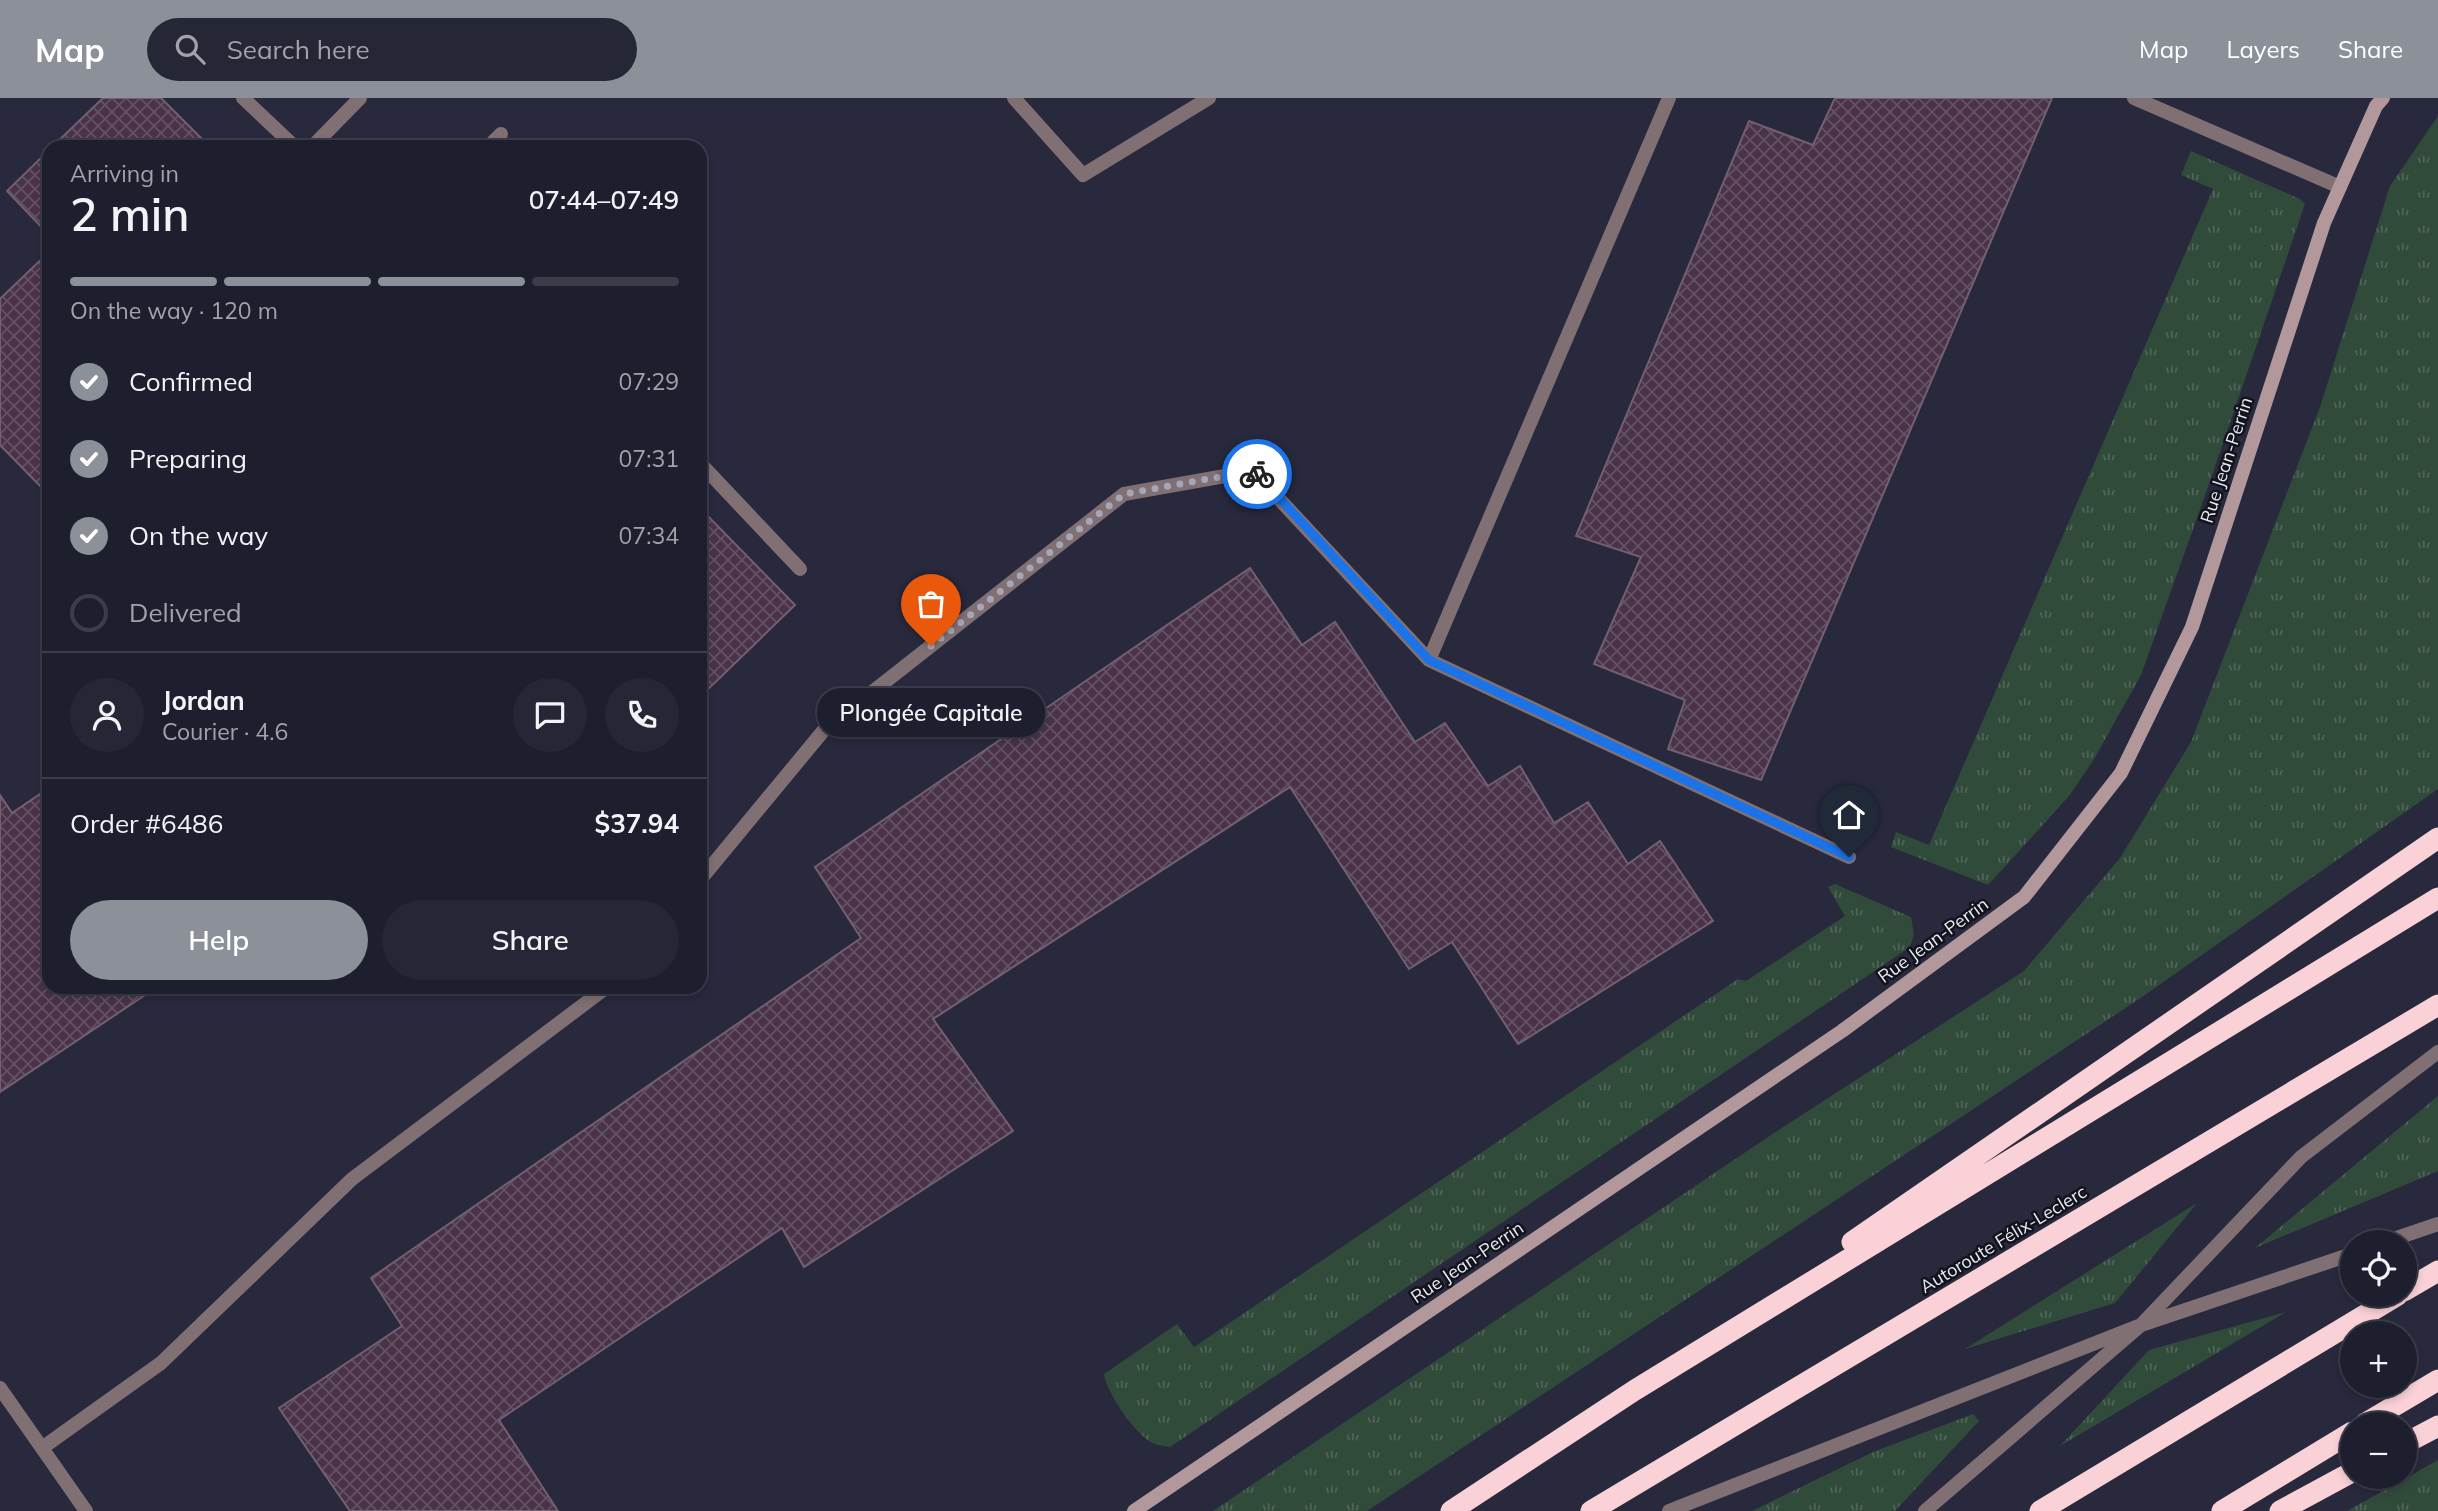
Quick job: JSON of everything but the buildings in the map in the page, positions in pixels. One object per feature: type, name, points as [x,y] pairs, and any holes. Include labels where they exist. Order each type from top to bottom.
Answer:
[{"type":"highway","points":[[1451,1511],[1635,1390],[2438,838]]},
{"type":"highway","points":[[1635,1390],[2438,898]]},
{"type":"highway","name":"Autoroute Félix-Leclerc","points":[[1591,1511],[2438,1005]]},
{"type":"highway","points":[[2417,1283],[2438,1271]]},
{"type":"highway","points":[[2040,1511],[2378,1307]]},
{"type":"highway","points":[[2384,1412],[2438,1380]]},
{"type":"highway","points":[[2417,1437],[2438,1426]]},
{"type":"highway","points":[[2222,1511],[2340,1439]]},
{"type":"highway","points":[[2280,1511],[2340,1478]]},
{"type":"street","points":[[243,98],[288,140]]},
{"type":"street","points":[[319,140],[359,98]]},
{"type":"street","points":[[1014,98],[1083,175],[1209,98]]},
{"type":"street","points":[[1429,660],[1669,98]]},
{"type":"street","points":[[2134,98],[2340,187]]},
{"type":"street","name":"Rue Jean-Perrin","points":[[1134,1511],[1842,1031],[2024,897],[2121,773],[2192,627],[2324,223],[2376,106],[2383,98]]},
{"type":"street","points":[[495,140],[501,134]]},
{"type":"street","points":[[707,470],[800,569]]},
{"type":"street","points":[[707,872],[824,730],[1124,494],[1253,471],[1429,660],[1849,857]]},
{"type":"street","points":[[41,1448],[160,1363],[352,1179],[598,994]]},
{"type":"street","points":[[1925,1511],[2141,1325],[2301,1157],[2438,1052]]},
{"type":"street","points":[[2417,1231],[2438,1224]]},
{"type":"street","points":[[1669,1511],[2141,1325],[2340,1258]]},
{"type":"street","points":[[0,1388],[86,1511]]},
{"type":"green space","points":[[2438,116],[2438,789],[2142,997],[1367,1511],[1213,1511],[1765,1139],[2024,971],[2120,858],[2191,742],[2320,407],[2390,186]]},
{"type":"green space","points":[[2191,151],[2300,199],[2305,204],[2141,675],[2093,761],[2069,796],[1988,885],[1891,847],[1896,832],[1929,845],[2213,189],[2181,175]]},
{"type":"green space","points":[[1835,884],[1911,917],[1914,934],[1910,947],[1170,1447],[1149,1441],[1128,1420],[1110,1391],[1104,1374],[1177,1324],[1194,1347],[1738,979],[1746,981],[1845,916],[1828,887]]},
{"type":"green space","points":[[2438,1096],[2438,1171],[2255,1248]]},
{"type":"green space","points":[[2197,1203],[2115,1303],[1965,1349]]},
{"type":"green space","points":[[2286,1312],[2060,1446],[2149,1350]]},
{"type":"green space","points":[[1973,1414],[1979,1421],[1895,1511],[1752,1511],[1873,1452]]},
{"type":"green space","points":[[2438,1460],[2438,1511],[2347,1511],[2386,1489],[2417,1489],[2417,1472]]},
{"type":"way so far","points":[[931,646],[1124,494],[1253,471],[1257,474]]},
{"type":"place","name":"Plongée Capitale","points":[[931,646]]},
{"type":"route","points":[[1257,474],[1429,660],[1849,857]]}]
